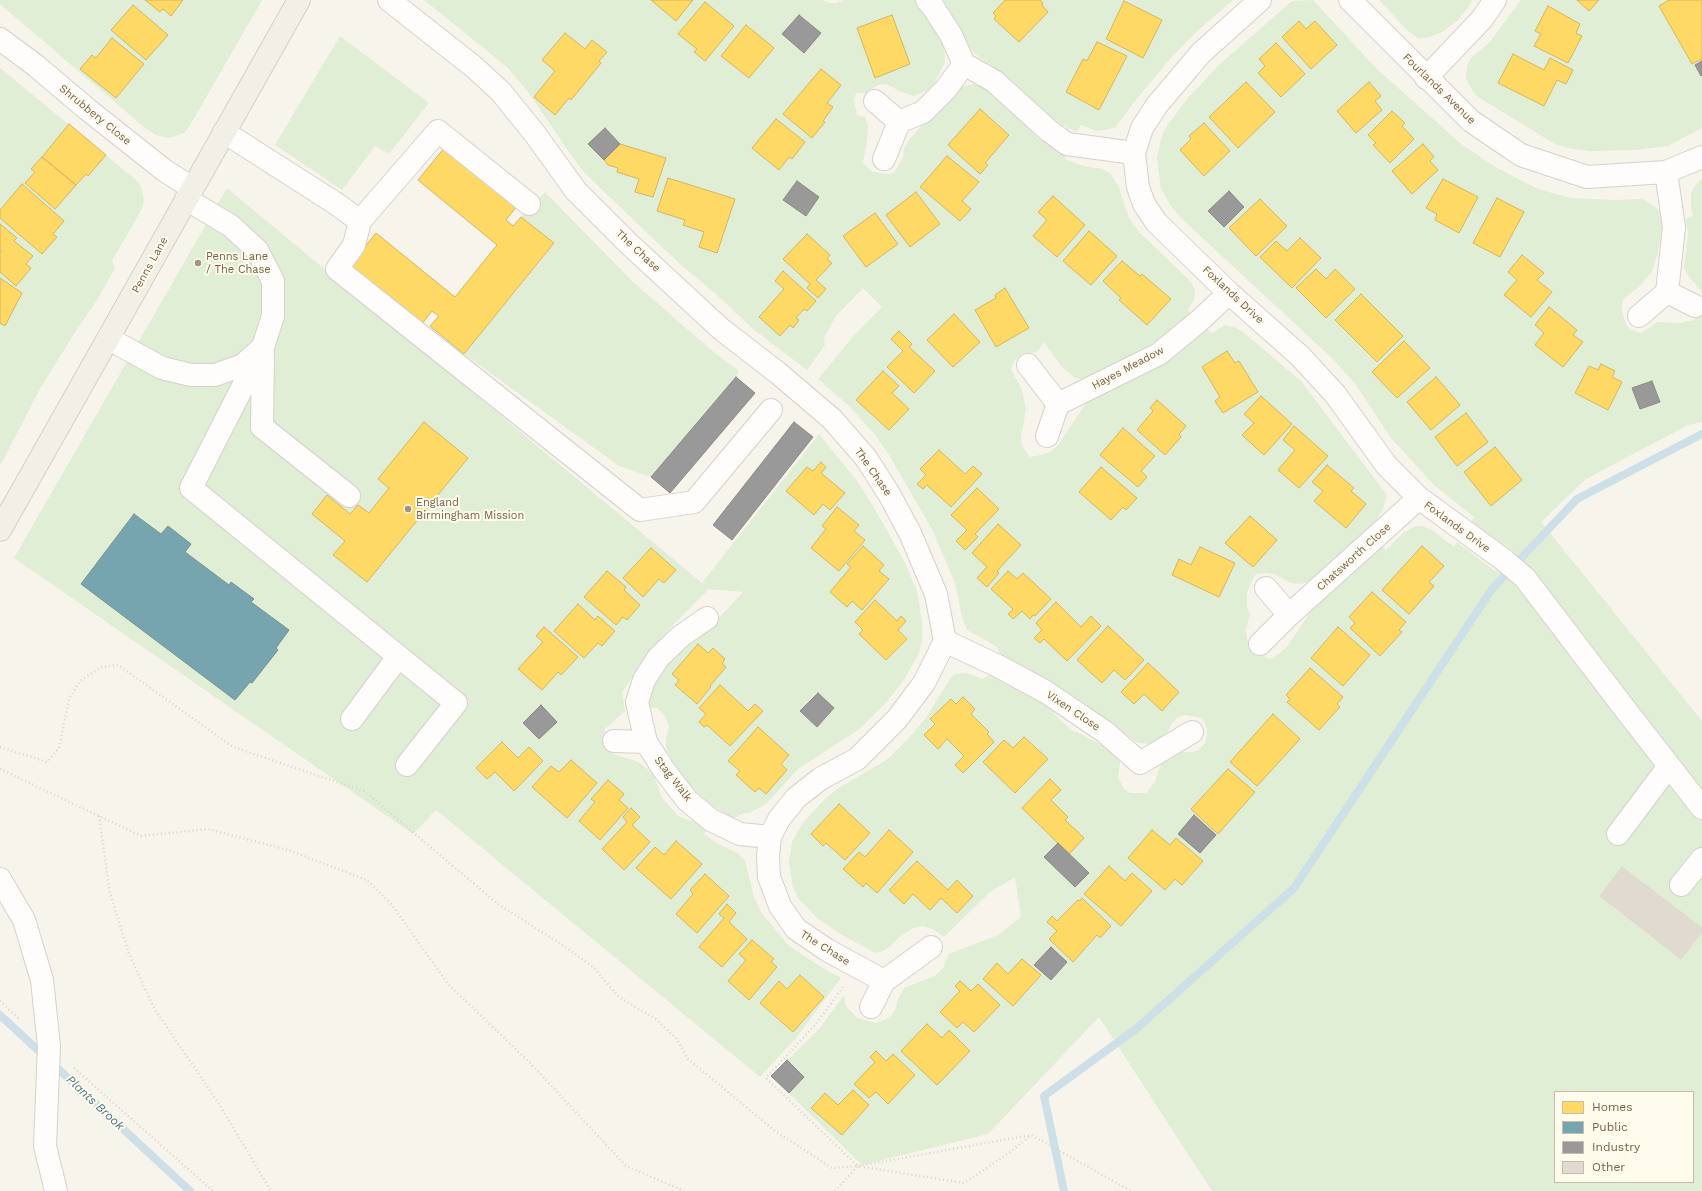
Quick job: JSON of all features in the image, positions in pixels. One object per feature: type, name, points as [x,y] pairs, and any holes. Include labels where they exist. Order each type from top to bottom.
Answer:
[{"type":"main road","name":"Penns Lane","points":[[0,530],[109,339],[189,193],[298,0]]},
{"type":"street","name":"The Chase","points":[[389,0],[474,67],[501,92],[535,134],[576,191],[628,243],[721,329],[778,373],[832,419],[866,458],[889,494],[910,533],[936,594],[945,641],[924,683],[897,719],[857,759],[820,779],[796,798],[779,819],[770,837],[768,857],[769,877],[780,906],[796,929],[857,968],[884,981]]},
{"type":"street","points":[[927,0],[951,35],[964,64],[994,81],[1048,130],[1067,144],[1134,153]]},
{"type":"street","name":"Foxlands Drive","points":[[1260,0],[1201,53],[1157,104],[1142,128],[1134,153],[1138,186],[1144,204],[1156,222],[1229,293],[1300,356],[1335,394],[1387,466],[1419,498],[1504,560],[1525,578],[1702,808]]},
{"type":"street","name":"Fourlands Avenue","points":[[1350,0],[1426,78],[1472,121],[1521,155],[1587,177],[1666,172],[1702,157]]},
{"type":"street","points":[[1426,78],[1482,19],[1495,0]]},
{"type":"street","name":"Shrubbery Close","points":[[0,39],[35,65],[87,109],[164,170],[189,193],[231,226],[257,250],[273,281],[274,316],[263,347]]},
{"type":"street","points":[[884,159],[899,122],[923,112],[946,89],[964,64]]},
{"type":"street","points":[[875,101],[899,122]]},
{"type":"street","points":[[530,204],[438,131],[360,221],[354,245],[336,269],[640,510],[694,502],[771,410]]},
{"type":"street","points":[[224,132],[335,203],[360,221]]},
{"type":"street","points":[[1639,316],[1667,292],[1674,227],[1666,172]]},
{"type":"street","points":[[1667,292],[1695,306]]},
{"type":"street","name":"Hayes Meadow","points":[[1058,404],[1159,354],[1200,321],[1229,293]]},
{"type":"street","points":[[109,339],[162,368],[191,375],[215,375],[243,365],[263,347]]},
{"type":"street","points":[[263,347],[262,427],[349,496]]},
{"type":"street","points":[[263,347],[191,488],[456,704],[407,765]]},
{"type":"street","points":[[1028,365],[1058,404],[1047,436]]},
{"type":"street","name":"Chatsworth Close","points":[[1260,644],[1289,615],[1419,498]]},
{"type":"street","points":[[1266,588],[1289,615]]},
{"type":"street","points":[[646,742],[637,702],[644,680],[658,658],[681,636],[707,618]]},
{"type":"street","name":"Vixen Close","points":[[945,641],[998,666],[1046,692],[1105,732],[1140,763],[1192,732]]},
{"type":"street","points":[[352,719],[398,657]]},
{"type":"street","points":[[646,742],[659,721]]},
{"type":"street","points":[[614,741],[646,742]]},
{"type":"street","name":"Stag Walk","points":[[646,742],[664,770],[687,800],[711,820],[740,834],[770,837]]},
{"type":"street","points":[[1618,834],[1669,766]]},
{"type":"street","points":[[1681,884],[1702,859]]},
{"type":"street","points":[[0,880],[24,920],[42,980],[49,1046],[45,1146],[56,1191]]},
{"type":"street","points":[[871,1007],[884,981],[930,947]]},
{"type":"path","points":[[0,747],[47,762],[59,748],[69,699],[80,681],[101,667],[118,665],[233,747],[364,791],[498,904],[593,967],[620,997],[657,1020],[676,1038],[688,1059],[775,1131],[832,1168],[858,1166],[1031,1135],[1131,1191]]},
{"type":"path","points":[[0,770],[141,836],[208,829],[288,850],[367,880],[392,905],[448,984],[531,1064],[626,1166],[684,1191]]},
{"type":"path","points":[[99,816],[110,893],[129,954],[154,1008],[219,1104],[271,1191]]},
{"type":"path","points":[[857,968],[815,1025],[766,1078],[858,1166],[964,1183],[1009,1153],[1031,1135]]},
{"type":"path","points":[[0,1001],[213,1191]]},
{"type":"path","points":[[835,1191],[858,1166]]},
{"type":"green space","points":[[0,0],[262,0],[189,127],[184,133],[169,138],[156,135],[145,128],[0,4]]},
{"type":"green space","points":[[424,0],[822,0],[829,3],[837,3],[843,0],[918,0],[944,44],[945,62],[935,82],[928,90],[914,96],[901,92],[887,84],[878,85],[865,93],[856,93],[854,100],[857,115],[865,117],[868,125],[863,163],[873,172],[889,174],[894,173],[903,158],[904,149],[909,140],[940,104],[960,87],[975,84],[988,88],[1039,139],[1067,154],[1065,159],[1083,166],[1102,169],[1111,174],[1119,188],[1129,218],[1139,232],[1191,282],[1194,288],[1194,300],[1188,309],[1191,313],[1155,342],[1086,380],[1075,378],[1061,366],[1044,342],[1037,352],[1022,354],[1014,361],[1011,369],[1022,390],[1026,409],[1021,437],[1022,446],[1030,457],[1050,452],[1058,445],[1085,405],[1092,398],[1204,327],[1212,333],[1225,325],[1234,327],[1243,332],[1301,381],[1387,495],[1383,509],[1376,521],[1310,581],[1301,584],[1291,583],[1274,574],[1256,574],[1247,592],[1247,607],[1250,614],[1246,629],[1247,639],[1255,652],[1269,659],[1279,654],[1289,644],[1317,602],[1380,544],[1386,550],[1403,533],[1415,526],[1422,526],[1432,530],[1454,547],[1457,542],[1495,571],[1512,550],[1471,522],[1474,517],[1434,485],[1391,438],[1356,385],[1334,360],[1181,218],[1171,206],[1161,189],[1157,158],[1164,130],[1187,99],[1220,64],[1292,1],[1313,0],[1377,69],[1461,144],[1497,168],[1538,189],[1563,196],[1572,198],[1615,200],[1642,199],[1657,208],[1662,214],[1662,230],[1658,252],[1652,272],[1638,288],[1624,298],[1621,309],[1627,326],[1632,330],[1641,333],[1658,322],[1679,323],[1694,320],[1702,309],[1702,422],[1688,425],[1586,479],[1541,522],[1702,721],[1702,1191],[1212,1191],[1099,1017],[988,1134],[862,1165],[771,1076],[820,1028],[844,995],[846,1006],[857,1018],[876,1023],[884,1020],[892,1015],[904,988],[935,976],[943,968],[949,954],[998,935],[1021,917],[1015,877],[990,892],[944,937],[933,929],[923,926],[913,928],[898,938],[891,946],[883,951],[875,953],[842,935],[817,918],[798,898],[793,887],[789,863],[792,842],[802,824],[822,802],[837,789],[888,759],[925,719],[952,676],[956,674],[967,673],[983,679],[990,674],[1041,699],[1061,721],[1073,731],[1112,751],[1118,756],[1120,762],[1118,778],[1124,789],[1130,793],[1146,793],[1155,782],[1160,766],[1165,759],[1178,752],[1194,752],[1200,749],[1205,743],[1207,729],[1204,721],[1198,717],[1184,715],[1177,718],[1172,723],[1166,736],[1159,741],[1149,744],[1136,742],[1077,698],[1031,671],[1002,657],[996,646],[967,630],[962,617],[955,583],[932,529],[889,455],[876,436],[850,407],[818,379],[850,340],[882,307],[863,288],[835,317],[824,338],[825,345],[807,370],[753,329],[716,294],[680,264],[584,172],[528,92],[507,67]]},
{"type":"green space","points":[[943,0],[1233,0],[1195,33],[1170,59],[1115,128],[1097,131],[1081,125],[1077,132],[1055,120],[1013,82],[974,53],[963,38]]},
{"type":"green space","points":[[1379,0],[1472,0],[1468,8],[1457,21],[1444,31],[1430,37],[1419,39],[1408,31]]},
{"type":"green space","points":[[1521,0],[1702,0],[1702,128],[1668,146],[1635,150],[1590,151],[1573,149],[1555,144],[1478,97],[1466,79],[1467,66],[1471,58],[1489,43]]},
{"type":"green space","points":[[340,36],[429,103],[389,154],[375,146],[342,190],[275,145]]},
{"type":"green space","points":[[0,68],[136,180],[141,187],[144,200],[142,208],[112,260],[115,268],[97,300],[41,387],[0,466]]},
{"type":"green space","points":[[1702,180],[1702,292],[1684,268],[1688,235],[1686,219],[1693,216],[1691,209],[1691,194],[1694,187],[1699,181]]},
{"type":"green space","points":[[227,188],[702,583],[819,434],[858,482],[883,523],[905,563],[917,591],[922,621],[922,641],[918,655],[904,680],[885,704],[858,730],[798,769],[766,804],[749,813],[743,813],[733,819],[713,806],[684,778],[672,761],[666,748],[669,726],[664,714],[657,708],[645,707],[645,696],[671,656],[706,632],[743,592],[709,589],[671,627],[646,657],[622,692],[625,711],[605,729],[603,737],[607,748],[611,753],[638,762],[653,773],[662,798],[678,816],[688,820],[700,822],[708,829],[704,834],[720,845],[739,854],[745,860],[754,897],[761,912],[789,946],[841,978],[796,1038],[760,1077],[436,810],[413,834],[14,558]]},
{"type":"green space","points":[[545,192],[634,283],[716,354],[739,371],[736,377],[651,477],[619,466],[464,354],[554,244],[521,217]]},
{"type":"building: Homes","points":[[145,0],[183,0],[171,16],[163,9],[160,12]]},
{"type":"building: Homes","points":[[651,0],[693,0],[676,21]]},
{"type":"building: Homes","points":[[1005,0],[1040,0],[1048,12],[1019,42],[994,19],[996,16],[993,13]]},
{"type":"building: Homes","points":[[1577,0],[1599,0],[1589,11]]},
{"type":"building: Homes","points":[[1669,0],[1702,0],[1702,59],[1692,64],[1659,6]]},
{"type":"building: Homes","points":[[1124,1],[1162,20],[1143,58],[1106,39]]},
{"type":"building: Homes","points":[[705,2],[734,26],[705,61],[694,52],[697,49],[678,34]]},
{"type":"building: Homes","points":[[133,5],[168,35],[146,60],[111,30]]},
{"type":"building: Homes","points":[[1548,6],[1580,24],[1576,33],[1582,36],[1568,63],[1534,46],[1541,34],[1535,31]]},
{"type":"building: Homes","points":[[892,15],[910,64],[875,78],[857,28]]},
{"type":"building: Homes","points":[[1299,21],[1306,29],[1315,21],[1337,45],[1311,69],[1282,37]]},
{"type":"building: Homes","points":[[746,25],[774,48],[749,78],[721,56]]},
{"type":"building: Homes","points":[[565,33],[585,49],[592,40],[607,52],[599,61],[601,63],[571,100],[569,98],[555,115],[534,97],[555,71],[542,60]]},
{"type":"building: Homes","points":[[112,38],[144,64],[116,98],[80,69],[92,55],[96,58]]},
{"type":"building: Homes","points":[[1097,42],[1127,56],[1099,110],[1066,92],[1083,59],[1087,61]]},
{"type":"building: Homes","points":[[1276,43],[1305,74],[1281,97],[1258,73],[1265,66],[1259,59]]},
{"type":"building: Homes","points":[[1513,54],[1544,70],[1550,58],[1573,70],[1566,84],[1557,80],[1544,106],[1498,83]]},
{"type":"building: Homes","points":[[821,69],[841,85],[827,103],[833,107],[823,121],[825,122],[812,138],[783,114]]},
{"type":"building: Homes","points":[[1246,82],[1275,112],[1238,148],[1209,117]]},
{"type":"building: Homes","points":[[1369,82],[1381,96],[1375,101],[1382,110],[1356,133],[1337,111]]},
{"type":"building: Homes","points":[[980,109],[1009,135],[985,163],[988,165],[980,174],[948,145]]},
{"type":"building: Homes","points":[[1392,111],[1405,123],[1402,126],[1414,139],[1390,163],[1373,145],[1376,143],[1368,135]]},
{"type":"building: Homes","points":[[776,119],[805,142],[792,159],[789,157],[779,170],[752,148]]},
{"type":"building: Homes","points":[[1204,123],[1230,151],[1204,176],[1180,150],[1191,139],[1189,136]]},
{"type":"building: Homes","points":[[69,124],[106,155],[88,176],[86,174],[76,185],[42,157]]},
{"type":"building: Homes","points":[[620,144],[666,158],[653,197],[635,192],[639,179],[617,172],[618,168],[608,165],[604,160]]},
{"type":"building: Homes","points":[[1423,144],[1434,157],[1430,161],[1438,170],[1412,194],[1392,171]]},
{"type":"building: Homes","points":[[445,147],[517,206],[506,220],[513,226],[521,217],[554,243],[464,354],[430,326],[439,316],[432,311],[421,325],[349,266],[376,233],[455,297],[497,245],[418,180]]},
{"type":"building: Homes","points":[[947,156],[979,182],[962,201],[971,209],[960,221],[920,187]]},
{"type":"building: Homes","points":[[42,157],[76,185],[55,209],[25,183],[35,172],[31,169]]},
{"type":"building: Homes","points":[[668,178],[735,199],[717,253],[699,247],[704,232],[683,225],[685,220],[657,211]]},
{"type":"building: Homes","points":[[1443,179],[1478,197],[1459,233],[1435,220],[1437,214],[1426,208]]},
{"type":"building: Homes","points":[[22,184],[64,221],[53,234],[57,237],[42,254],[0,218],[0,210]]},
{"type":"building: Homes","points":[[916,192],[940,224],[910,247],[886,215]]},
{"type":"building: Homes","points":[[1053,196],[1085,225],[1057,257],[1033,236],[1047,220],[1038,212]]},
{"type":"building: Homes","points":[[1497,198],[1524,212],[1500,257],[1473,243]]},
{"type":"building: Homes","points":[[1260,199],[1287,226],[1256,256],[1229,228]]},
{"type":"building: Homes","points":[[875,213],[898,244],[866,267],[843,236]]},
{"type":"building: Homes","points":[[0,224],[17,238],[14,241],[33,256],[26,264],[31,268],[16,286],[0,272],[0,253],[2,251],[0,250]]},
{"type":"building: Homes","points":[[1089,231],[1117,256],[1091,285],[1063,261]]},
{"type":"building: Homes","points":[[807,234],[830,255],[827,259],[832,263],[816,280],[826,289],[818,298],[807,288],[810,284],[783,259]]},
{"type":"building: Homes","points":[[1300,238],[1321,258],[1292,288],[1260,257],[1276,241],[1287,251]]},
{"type":"building: Homes","points":[[1522,255],[1544,273],[1537,280],[1552,292],[1531,317],[1504,295],[1517,280],[1508,272]]},
{"type":"building: Homes","points":[[1122,261],[1140,276],[1142,274],[1171,299],[1147,325],[1119,300],[1121,298],[1103,281]]},
{"type":"building: Homes","points":[[1316,269],[1326,279],[1335,269],[1355,289],[1326,318],[1296,288]]},
{"type":"building: Homes","points":[[783,271],[816,301],[807,311],[804,309],[796,318],[799,320],[793,328],[790,325],[780,336],[759,317],[784,289],[775,281]]},
{"type":"building: Homes","points":[[0,278],[22,293],[5,326],[0,323]]},
{"type":"building: Homes","points":[[1005,288],[1029,328],[996,347],[975,310],[996,298],[995,295]]},
{"type":"building: Homes","points":[[1361,294],[1403,336],[1377,362],[1335,320]]},
{"type":"building: Homes","points":[[1549,307],[1577,330],[1573,335],[1583,342],[1563,367],[1535,345],[1544,333],[1535,325]]},
{"type":"building: Homes","points":[[954,314],[980,342],[953,367],[927,340]]},
{"type":"building: Homes","points":[[899,331],[912,344],[909,347],[935,371],[914,393],[887,367],[903,351],[891,339]]},
{"type":"building: Homes","points":[[1404,341],[1430,368],[1397,398],[1372,372]]},
{"type":"building: Homes","points":[[1227,351],[1235,363],[1239,361],[1258,392],[1223,413],[1215,401],[1220,397],[1202,367]]},
{"type":"building: Homes","points":[[1601,364],[1615,371],[1612,377],[1622,382],[1608,410],[1575,393],[1589,366],[1598,370]]},
{"type":"building: Homes","points":[[883,371],[899,386],[892,393],[909,409],[889,430],[856,400]]},
{"type":"building: Homes","points":[[1436,377],[1460,405],[1431,430],[1407,402]]},
{"type":"building: Homes","points":[[1261,396],[1292,424],[1264,455],[1242,435],[1254,423],[1244,414]]},
{"type":"building: Homes","points":[[1157,400],[1186,426],[1179,434],[1181,437],[1165,455],[1137,430],[1153,411],[1150,408]]},
{"type":"building: Homes","points":[[1466,413],[1488,442],[1457,466],[1435,437]]},
{"type":"building: Homes","points":[[424,422],[468,458],[367,582],[333,555],[345,541],[312,514],[327,495],[350,514],[358,505],[369,513],[389,488],[378,479]]},
{"type":"building: Homes","points":[[1294,426],[1328,456],[1299,488],[1278,470],[1295,450],[1283,440]]},
{"type":"building: Homes","points":[[1123,428],[1155,456],[1141,471],[1147,477],[1138,487],[1100,455]]},
{"type":"building: Homes","points":[[1495,447],[1522,480],[1491,506],[1464,472]]},
{"type":"building: Homes","points":[[939,450],[965,474],[973,466],[982,474],[951,507],[927,485],[923,489],[917,484],[926,475],[920,469]]},
{"type":"building: Homes","points":[[821,462],[826,467],[821,473],[845,493],[830,510],[823,504],[814,515],[786,491],[807,467],[813,471]]},
{"type":"building: Homes","points":[[1327,465],[1354,488],[1351,491],[1366,504],[1346,528],[1314,501],[1323,491],[1312,482]]},
{"type":"building: Homes","points":[[1101,467],[1137,498],[1126,510],[1123,507],[1111,520],[1079,492]]},
{"type":"building: Homes","points":[[977,488],[999,509],[975,534],[978,537],[965,550],[956,541],[967,530],[951,515]]},
{"type":"building: Homes","points":[[837,507],[859,525],[854,531],[865,540],[839,571],[811,548],[826,529],[822,526]]},
{"type":"building: Homes","points":[[1250,516],[1277,540],[1253,567],[1225,543]]},
{"type":"building: Homes","points":[[998,524],[1021,545],[997,571],[999,573],[987,587],[977,578],[987,567],[972,553]]},
{"type":"building: Homes","points":[[863,546],[884,565],[879,571],[889,579],[862,610],[852,601],[847,607],[830,592],[851,567],[847,564]]},
{"type":"building: Homes","points":[[1422,546],[1444,566],[1429,582],[1434,586],[1409,614],[1382,590]]},
{"type":"building: Homes","points":[[1200,547],[1235,563],[1219,597],[1172,575],[1179,559],[1191,565]]},
{"type":"building: Homes","points":[[651,548],[676,570],[664,583],[659,579],[643,597],[623,578]]},
{"type":"building: Homes","points":[[607,571],[626,587],[624,590],[640,605],[627,620],[623,617],[616,625],[584,597]]},
{"type":"building: Homes","points":[[1008,571],[1017,579],[1023,573],[1051,599],[1035,616],[1033,615],[1030,619],[1022,611],[1013,619],[1008,614],[1013,609],[991,589]]},
{"type":"building: Homes","points":[[1372,592],[1406,622],[1399,630],[1402,632],[1380,656],[1350,628],[1355,623],[1349,617]]},
{"type":"building: Homes","points":[[875,600],[897,621],[901,616],[906,621],[898,630],[907,639],[886,660],[859,634],[863,630],[855,622]]},
{"type":"building: Homes","points":[[1056,602],[1081,627],[1091,616],[1101,626],[1067,661],[1044,639],[1040,643],[1034,638],[1042,630],[1036,623]]},
{"type":"building: Homes","points":[[578,604],[595,620],[598,616],[615,631],[602,646],[598,643],[584,658],[554,631]]},
{"type":"building: Homes","points":[[1108,626],[1144,660],[1125,680],[1114,670],[1102,683],[1077,660]]},
{"type":"building: Homes","points":[[544,627],[578,657],[561,675],[558,672],[542,690],[518,669],[543,642],[536,636]]},
{"type":"building: Homes","points":[[1338,627],[1370,655],[1343,686],[1311,658]]},
{"type":"building: Homes","points":[[698,644],[708,653],[713,648],[725,659],[722,664],[726,667],[697,704],[675,685],[679,680],[672,674]]},
{"type":"building: Homes","points":[[1148,663],[1179,692],[1162,711],[1144,694],[1134,704],[1121,692]]},
{"type":"building: Homes","points":[[1310,668],[1343,697],[1337,704],[1340,707],[1319,730],[1287,702],[1290,699],[1286,695]]},
{"type":"building: Homes","points":[[720,685],[748,711],[755,704],[763,711],[730,746],[707,725],[704,727],[699,722],[706,714],[699,708]]},
{"type":"building: Homes","points":[[963,697],[975,709],[971,714],[989,732],[987,734],[994,742],[963,773],[955,765],[964,756],[947,739],[938,749],[924,735],[935,724],[930,719],[951,699],[956,704]]},
{"type":"building: Homes","points":[[1273,714],[1300,739],[1257,786],[1230,762]]},
{"type":"building: Homes","points":[[758,727],[789,755],[781,764],[787,770],[766,794],[759,788],[755,792],[736,775],[740,771],[728,761]]},
{"type":"building: Homes","points":[[1024,737],[1048,759],[1015,793],[983,762],[1004,740],[1013,748]]},
{"type":"building: Homes","points":[[502,742],[518,758],[529,747],[543,761],[514,791],[495,772],[487,779],[476,768]]},
{"type":"building: Homes","points":[[571,760],[597,783],[567,818],[532,787],[551,766],[559,772]]},
{"type":"building: Homes","points":[[1228,769],[1255,792],[1218,834],[1191,809]]},
{"type":"building: Homes","points":[[1050,779],[1061,790],[1051,800],[1068,817],[1065,820],[1084,838],[1069,854],[1022,808]]},
{"type":"building: Homes","points":[[608,780],[624,794],[619,800],[628,808],[600,840],[579,821],[595,802],[591,799]]},
{"type":"building: Homes","points":[[839,804],[870,833],[845,860],[826,843],[823,846],[811,834]]},
{"type":"building: Homes","points":[[631,808],[640,817],[632,825],[650,842],[624,870],[602,849],[627,822],[623,817]]},
{"type":"building: Homes","points":[[889,830],[913,852],[877,893],[866,883],[863,887],[843,869],[859,852],[865,857]]},
{"type":"building: Homes","points":[[1152,830],[1170,845],[1176,838],[1203,861],[1182,885],[1175,879],[1165,890],[1128,858]]},
{"type":"building: Homes","points":[[676,841],[702,864],[671,899],[636,868],[655,847],[664,855]]},
{"type":"building: Homes","points":[[917,861],[948,890],[957,880],[973,896],[957,913],[941,898],[930,910],[913,894],[904,904],[889,890]]},
{"type":"building: Homes","points":[[1109,866],[1125,881],[1132,873],[1152,891],[1121,926],[1084,894]]},
{"type":"building: Homes","points":[[705,874],[729,896],[697,933],[676,914],[693,894],[690,890]]},
{"type":"building: Homes","points":[[1082,898],[1111,926],[1100,938],[1097,935],[1073,962],[1049,939],[1057,931],[1047,922],[1052,916],[1057,921],[1078,900],[1080,901]]},
{"type":"building: Homes","points":[[727,904],[736,913],[729,922],[747,939],[722,967],[699,947],[724,918],[719,914]]},
{"type":"building: Homes","points":[[752,940],[774,959],[771,962],[777,967],[749,1000],[728,981],[746,960],[739,954]]},
{"type":"building: Homes","points":[[1022,959],[1041,975],[1013,1006],[983,979],[997,963],[1008,974]]},
{"type":"building: Homes","points":[[800,975],[824,997],[793,1032],[760,1003],[779,981],[787,989]]},
{"type":"building: Homes","points":[[960,981],[971,991],[978,984],[1000,1005],[974,1032],[963,1022],[957,1028],[940,1012],[960,991],[955,986]]},
{"type":"building: Homes","points":[[927,1024],[942,1038],[949,1030],[970,1051],[937,1085],[901,1051]]},
{"type":"building: Homes","points":[[876,1051],[886,1061],[893,1054],[915,1075],[888,1104],[876,1092],[869,1098],[854,1084],[875,1062],[870,1057]]},
{"type":"building: Homes","points":[[853,1090],[869,1105],[842,1135],[811,1108],[825,1093],[838,1105]]},
{"type":"building: Public","points":[[134,514],[161,534],[168,526],[191,544],[185,552],[229,585],[231,582],[254,599],[251,602],[289,630],[276,648],[278,650],[252,683],[250,682],[235,700],[81,584]]},
{"type":"building: Industry","points":[[799,15],[821,33],[804,53],[782,34]]},
{"type":"building: Industry","points":[[1702,61],[1702,75],[1701,76],[1695,65]]},
{"type":"building: Industry","points":[[605,128],[620,144],[604,160],[588,144]]},
{"type":"building: Industry","points":[[797,181],[819,197],[806,216],[783,200]]},
{"type":"building: Industry","points":[[1229,191],[1244,207],[1224,227],[1208,211]]},
{"type":"building: Industry","points":[[736,377],[755,393],[670,493],[651,477]]},
{"type":"building: Industry","points":[[1652,381],[1660,402],[1640,409],[1632,388]]},
{"type":"building: Industry","points":[[794,422],[813,437],[732,540],[713,525]]},
{"type":"building: Industry","points":[[818,693],[834,708],[817,727],[800,711]]},
{"type":"building: Industry","points":[[541,705],[557,722],[539,739],[523,723]]},
{"type":"building: Industry","points":[[1194,815],[1216,835],[1200,853],[1178,834]]},
{"type":"building: Industry","points":[[1058,843],[1089,873],[1075,887],[1044,857]]},
{"type":"building: Industry","points":[[1051,947],[1067,962],[1051,980],[1034,965]]},
{"type":"building: Industry","points":[[787,1060],[804,1077],[789,1093],[771,1076]]},
{"type":"building: Other","points":[[1622,867],[1702,928],[1702,932],[1681,959],[1600,896]]},
{"type":"waterway","points":[[1064,1191],[1044,1096],[1136,1029],[1294,888],[1492,589],[1577,499],[1702,434]]},
{"type":"waterway","name":"Plants Brook","points":[[0,1015],[190,1191]]},
{"type":"place","name":"Penns Lane / The Chase","points":[[198,263]]},
{"type":"place","name":"England Birmingham Mission","points":[[408,509]]}]
